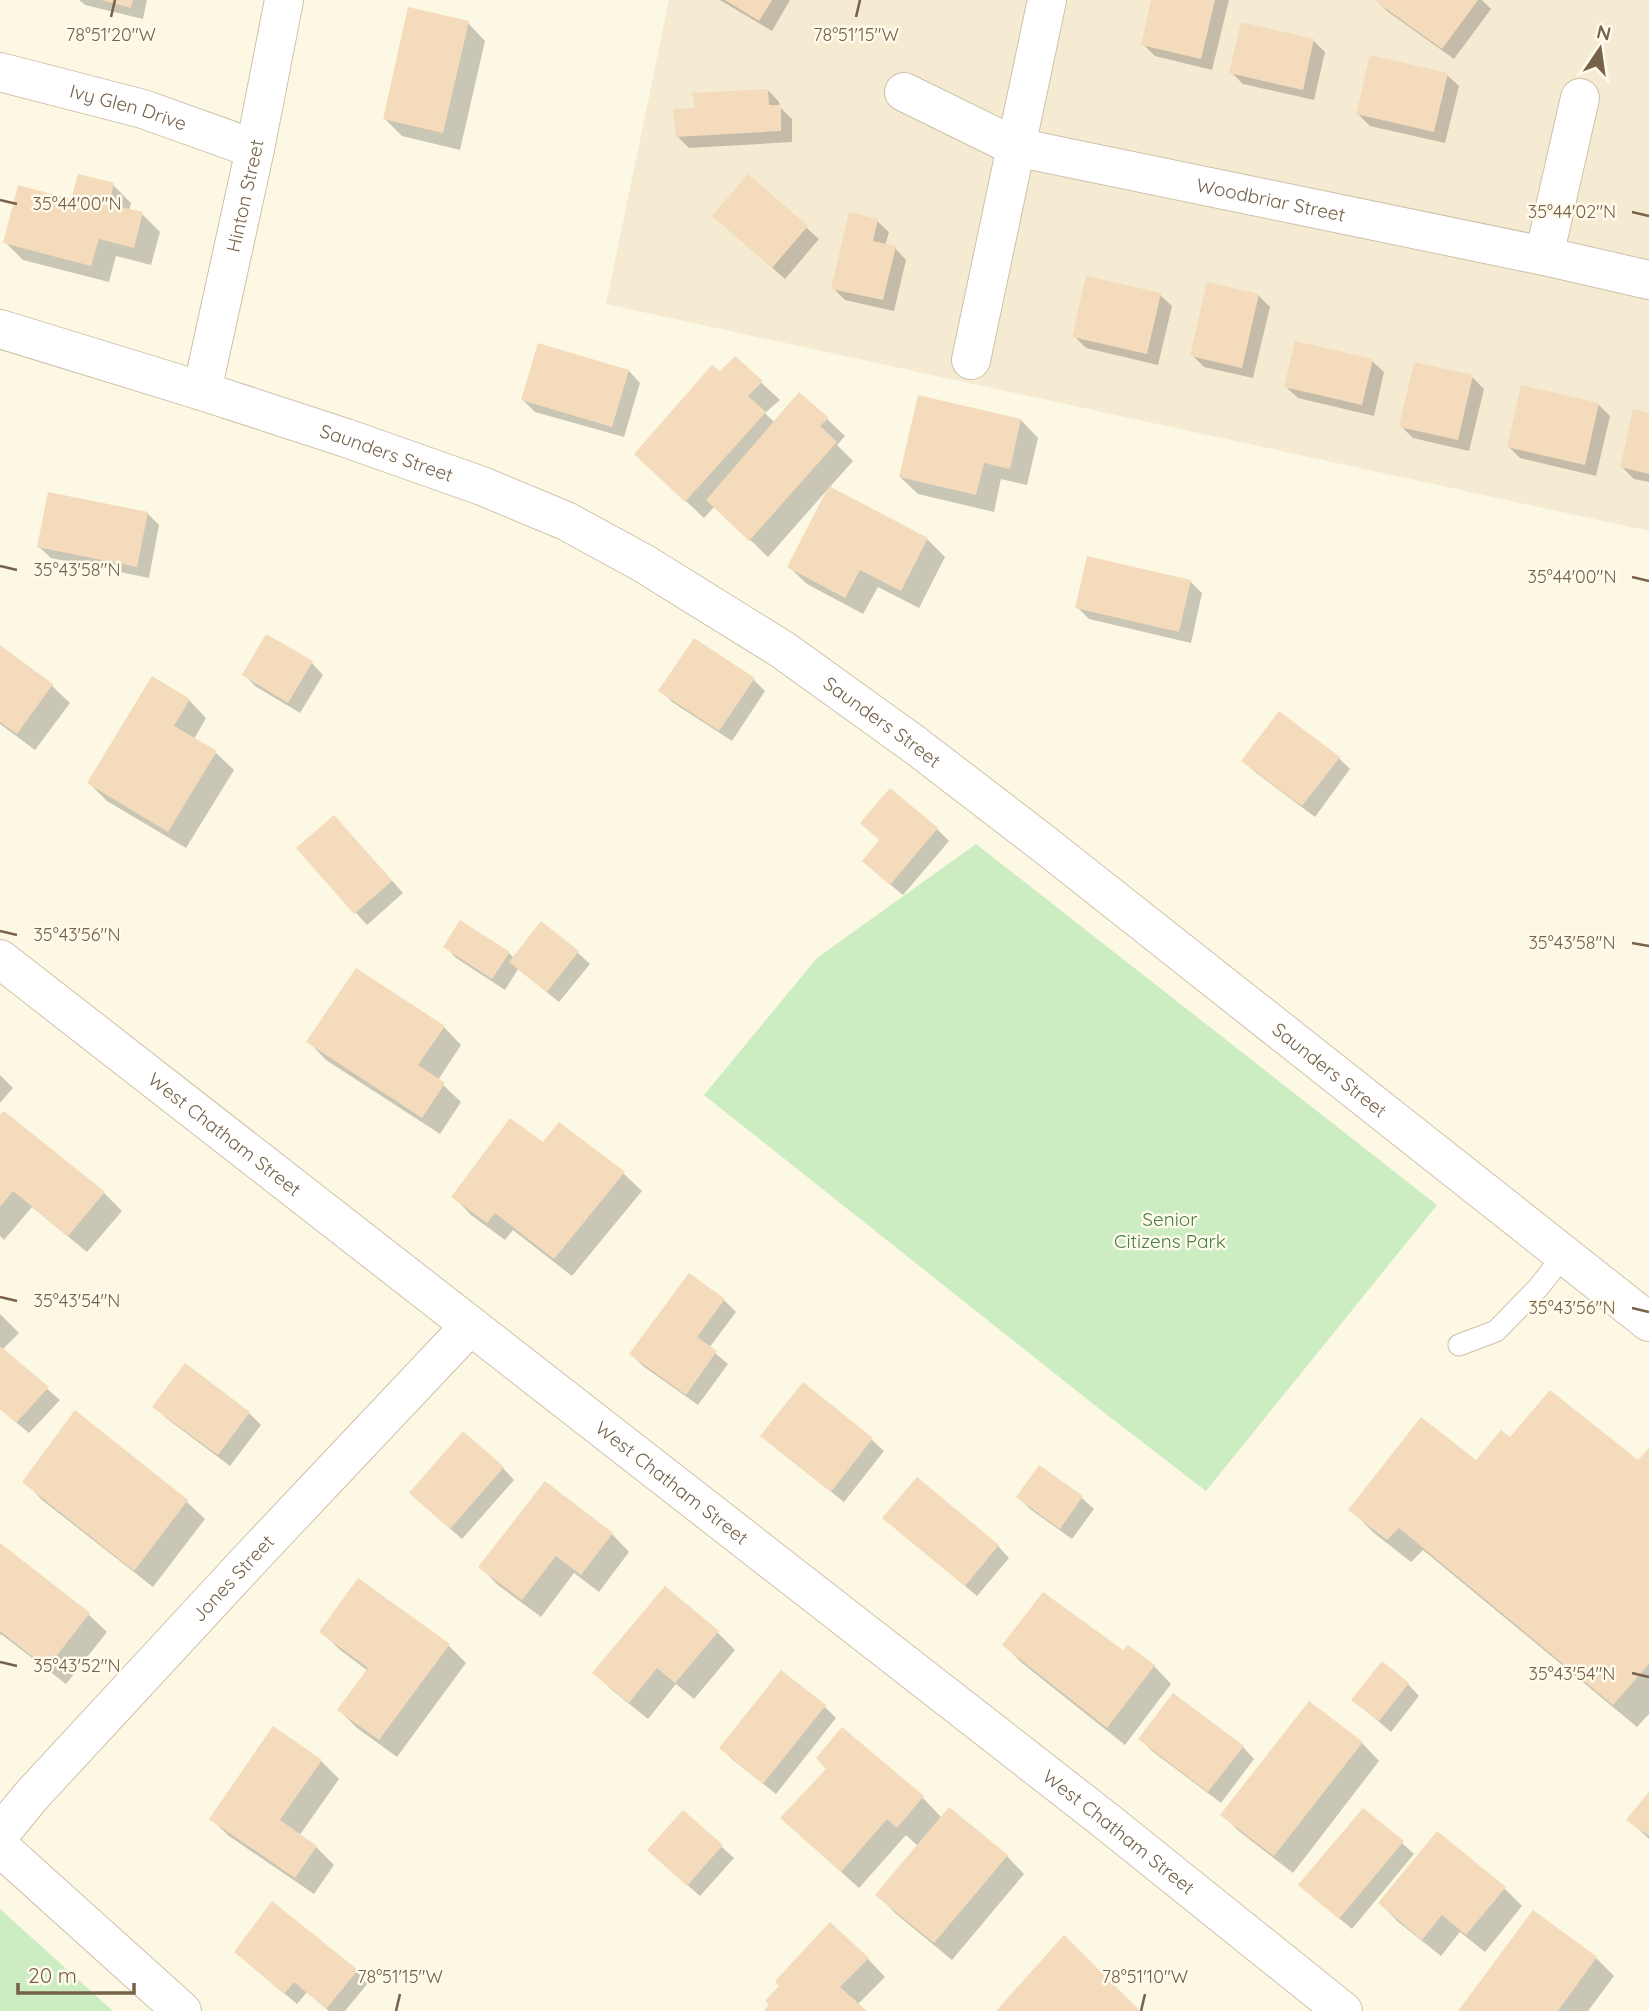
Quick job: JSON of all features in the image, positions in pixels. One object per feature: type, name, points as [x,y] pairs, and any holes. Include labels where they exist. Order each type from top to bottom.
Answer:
[{"type":"street","name":"Hinton Street","points":[[202,391],[255,149],[284,0]]},
{"type":"street","points":[[971,360],[1047,0]]},
{"type":"street","name":"Ivy Glen Drive","points":[[0,72],[143,109],[255,149]]},
{"type":"street","name":"Woodbriar Street","points":[[904,92],[1016,147],[1544,256],[1649,281]]},
{"type":"street","points":[[1544,256],[1580,98]]},
{"type":"street","name":"Saunders Street","points":[[0,329],[202,391],[470,482],[566,521],[643,563],[783,650],[915,745],[1649,1322]]},
{"type":"street","name":"West Chatham Street","points":[[0,959],[1095,1811],[1343,2011]]},
{"type":"street","name":"Jones Street","points":[[0,1834],[32,1795],[253,1556],[470,1326]]},
{"type":"street","points":[[0,1847],[182,2011]]},
{"type":"lane","points":[[1459,1345],[1496,1331],[1538,1288],[1564,1255]]},
{"type":"shaded area","points":[[669,0],[1649,0],[1649,531],[606,304]]},
{"type":"green space","name":"Senior Citizens Park","points":[[976,844],[1437,1205],[1206,1491],[704,1095],[817,958]]},
{"type":"green space","points":[[0,1909],[113,2011],[0,2011]]},
{"type":"building","points":[[102,0],[133,0],[131,8]]},
{"type":"building","points":[[725,0],[772,0],[759,21]]},
{"type":"building","points":[[1151,0],[1215,0],[1201,59],[1141,45]]},
{"type":"building","points":[[1374,0],[1478,0],[1442,49]]},
{"type":"building","points":[[408,7],[469,21],[443,133],[383,119]]},
{"type":"building","points":[[1241,22],[1314,39],[1303,90],[1229,73]]},
{"type":"building","points":[[1370,55],[1448,73],[1434,132],[1356,114]]},
{"type":"building","points":[[768,89],[769,105],[781,105],[781,131],[676,137],[673,109],[695,108],[692,93]]},
{"type":"building","points":[[78,174],[114,183],[109,204],[143,212],[134,248],[99,239],[91,266],[3,243],[18,185],[71,199]]},
{"type":"building","points":[[748,174],[808,226],[772,268],[712,216]]},
{"type":"building","points":[[849,212],[878,219],[873,241],[896,246],[883,300],[831,289]]},
{"type":"building","points":[[1086,276],[1161,293],[1147,354],[1072,337]]},
{"type":"building","points":[[1207,282],[1259,294],[1242,368],[1190,356]]},
{"type":"building","points":[[1295,341],[1373,359],[1362,405],[1284,387]]},
{"type":"building","points":[[538,343],[629,370],[612,427],[521,400]]},
{"type":"building","points":[[735,356],[763,381],[748,396],[766,412],[685,502],[634,454],[712,365],[720,371]]},
{"type":"building","points":[[1414,362],[1473,375],[1458,440],[1399,427]]},
{"type":"building","points":[[1521,385],[1599,403],[1585,465],[1507,447]]},
{"type":"building","points":[[799,392],[829,418],[820,426],[837,442],[749,541],[706,500]]},
{"type":"building","points":[[918,395],[1021,419],[1010,469],[984,463],[976,495],[899,477]]},
{"type":"building","points":[[1633,409],[1649,413],[1649,474],[1620,467]]},
{"type":"building","points":[[829,486],[928,538],[901,591],[860,570],[845,598],[787,567]]},
{"type":"building","points":[[48,492],[148,512],[137,567],[37,547]]},
{"type":"building","points":[[1087,556],[1191,580],[1179,632],[1075,608]]},
{"type":"building","points":[[266,634],[313,661],[288,703],[242,675]]},
{"type":"building","points":[[694,638],[755,678],[719,731],[658,691]]},
{"type":"building","points":[[0,645],[53,684],[17,734],[0,722]]},
{"type":"building","points":[[152,676],[190,699],[174,726],[217,751],[168,832],[87,783]]},
{"type":"building","points":[[1279,711],[1340,757],[1302,806],[1241,761]]},
{"type":"building","points":[[890,788],[938,828],[890,885],[862,861],[879,840],[860,823]]},
{"type":"building","points":[[334,815],[392,881],[354,914],[296,848]]},
{"type":"building","points":[[460,920],[510,952],[492,979],[443,947]]},
{"type":"building","points":[[541,921],[579,951],[547,992],[509,962]]},
{"type":"building","points":[[356,968],[445,1026],[418,1065],[445,1083],[422,1118],[306,1042]]},
{"type":"building","points":[[4,1111],[105,1192],[68,1236],[13,1191],[0,1207],[0,1115]]},
{"type":"building","points":[[510,1118],[543,1142],[559,1122],[625,1172],[554,1259],[495,1213],[487,1223],[451,1197]]},
{"type":"building","points":[[689,1273],[725,1299],[697,1337],[717,1351],[686,1395],[629,1354]]},
{"type":"building","points":[[0,1346],[49,1387],[16,1423],[0,1409]]},
{"type":"building","points":[[185,1363],[250,1412],[218,1455],[152,1407]]},
{"type":"building","points":[[803,1382],[873,1438],[831,1492],[760,1436]]},
{"type":"building","points":[[1550,1390],[1638,1460],[1649,1448],[1649,1664],[1613,1705],[1399,1528],[1387,1540],[1348,1510],[1421,1417],[1476,1460],[1501,1430],[1510,1437]]},
{"type":"building","points":[[75,1410],[188,1500],[134,1571],[22,1482]]},
{"type":"building","points":[[463,1431],[504,1467],[450,1529],[409,1493]]},
{"type":"building","points":[[1039,1465],[1083,1496],[1060,1529],[1016,1497]]},
{"type":"building","points":[[917,1477],[999,1545],[965,1586],[882,1518]]},
{"type":"building","points":[[545,1481],[613,1533],[581,1575],[556,1556],[522,1600],[478,1567]]},
{"type":"building","points":[[0,1543],[90,1613],[47,1668],[0,1631]]},
{"type":"building","points":[[358,1578],[450,1644],[379,1740],[337,1710],[368,1668],[319,1632]]},
{"type":"building","points":[[665,1586],[719,1631],[675,1683],[657,1668],[629,1703],[592,1673]]},
{"type":"building","points":[[1043,1592],[1123,1650],[1128,1645],[1155,1665],[1107,1728],[1002,1645]]},
{"type":"building","points":[[1382,1661],[1409,1683],[1379,1721],[1351,1700]]},
{"type":"building","points":[[781,1670],[826,1705],[763,1784],[719,1748]]},
{"type":"building","points":[[1173,1693],[1244,1746],[1208,1792],[1138,1739]]},
{"type":"building","points":[[1309,1701],[1363,1742],[1274,1856],[1220,1815]]},
{"type":"building","points":[[273,1726],[322,1760],[280,1820],[317,1846],[295,1878],[209,1819]]},
{"type":"building","points":[[842,1727],[924,1796],[897,1828],[887,1819],[841,1872],[780,1818],[826,1769],[816,1758]]},
{"type":"building","points":[[1649,1792],[1649,1836],[1626,1820]]},
{"type":"building","points":[[949,1807],[1008,1855],[934,1943],[875,1895]]},
{"type":"building","points":[[1363,1808],[1404,1841],[1339,1919],[1298,1885]]},
{"type":"building","points":[[683,1810],[723,1845],[687,1886],[647,1850]]},
{"type":"building","points":[[1437,1831],[1506,1887],[1466,1935],[1442,1915],[1422,1940],[1378,1903]]},
{"type":"building","points":[[272,1901],[358,1970],[326,2009],[294,1982],[284,1994],[234,1952]]},
{"type":"building","points":[[1533,1910],[1597,1957],[1558,2011],[1458,2011]]},
{"type":"building","points":[[830,1922],[869,1958],[840,1987],[867,2011],[763,2011],[769,2005],[765,2001],[779,1986],[775,1981]]},
{"type":"building","points":[[1064,1935],[1140,2011],[996,2011]]}]
